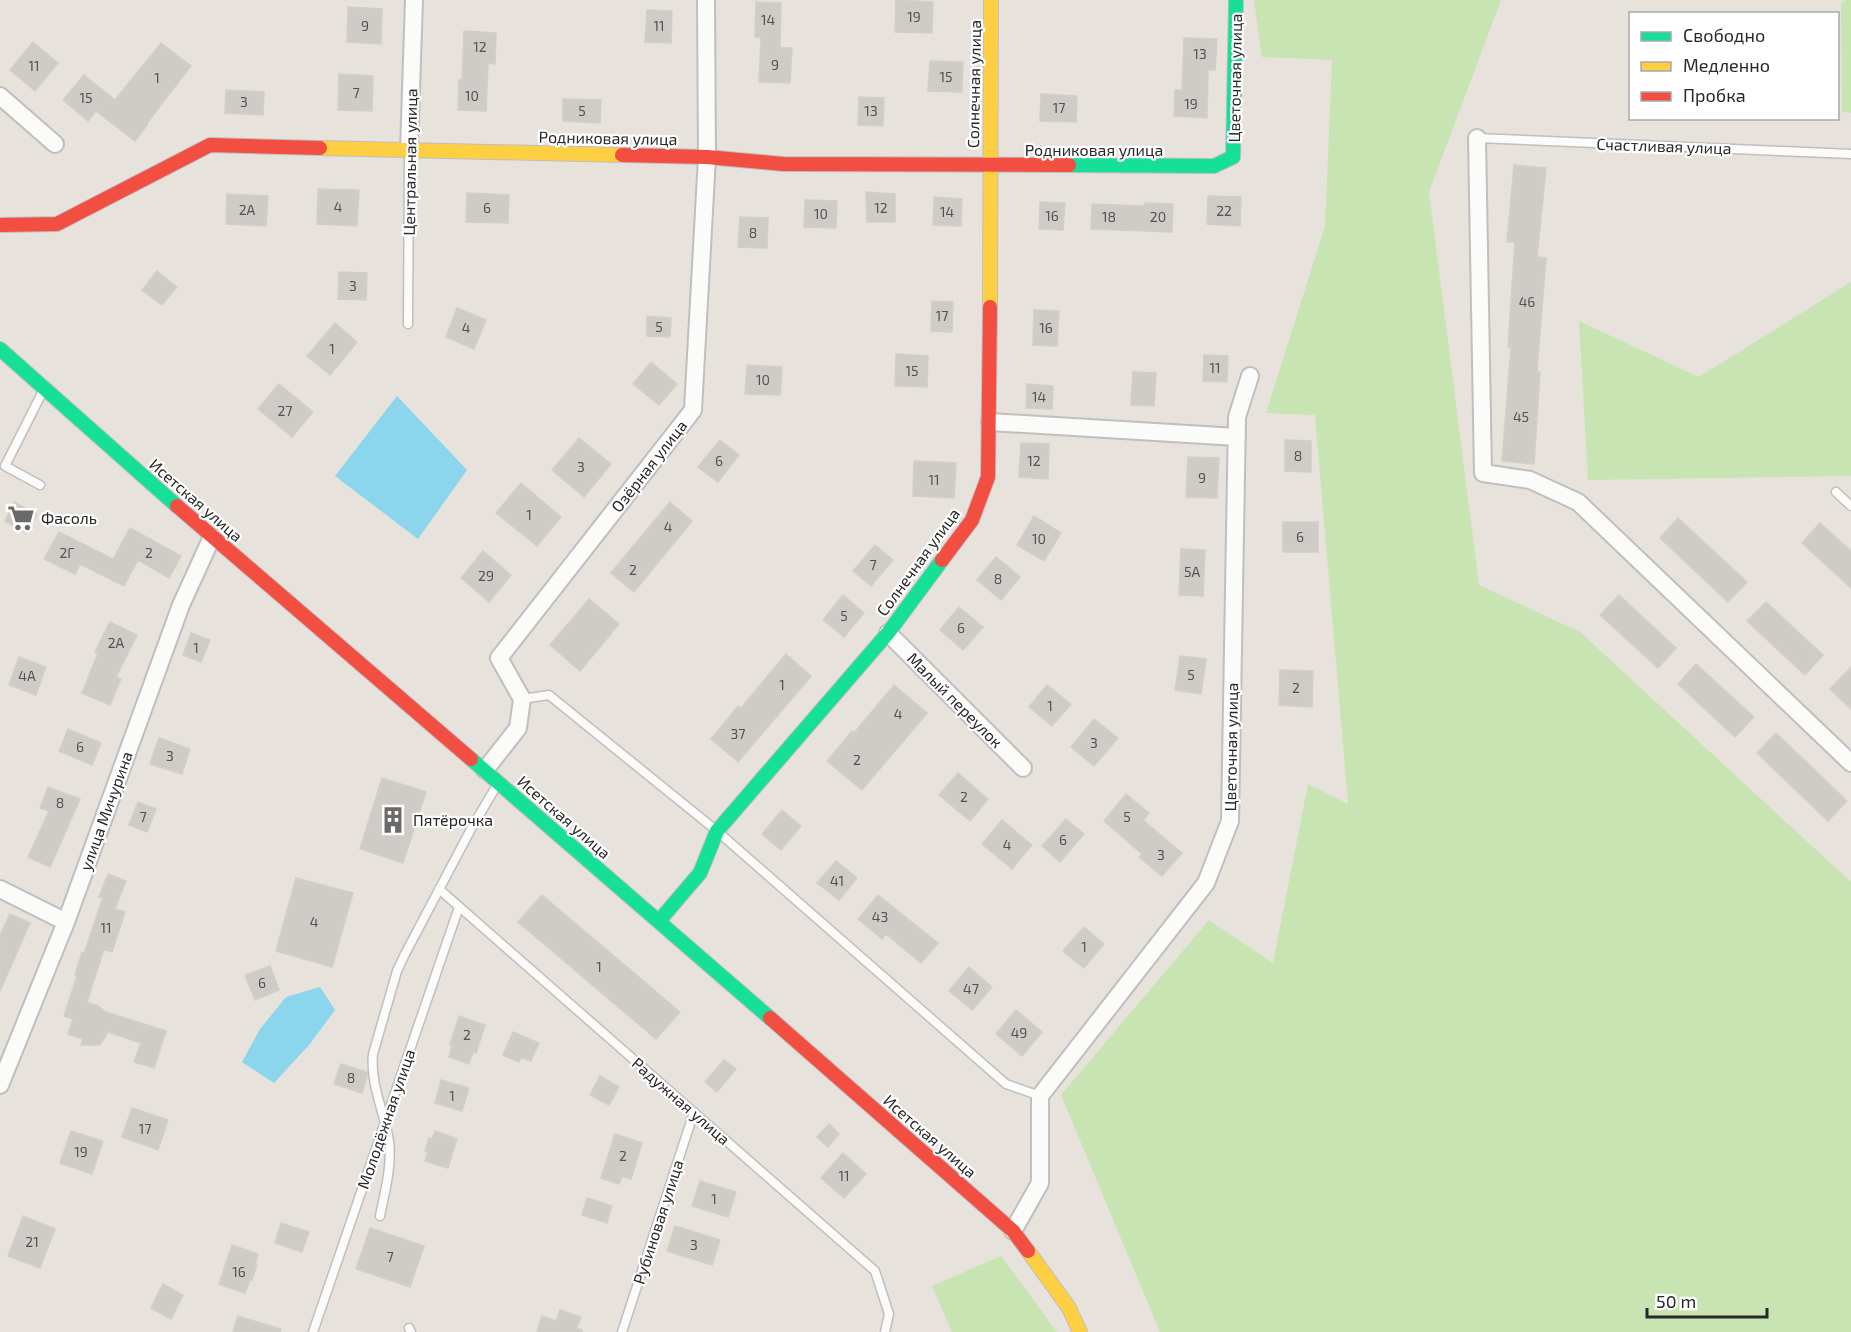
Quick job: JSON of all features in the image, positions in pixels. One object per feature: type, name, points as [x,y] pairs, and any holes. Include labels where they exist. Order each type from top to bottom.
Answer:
[{"type":"street","name":"Центральная улица","points":[[409,150],[414,0]]},
{"type":"street","name":"Озёрная улица","points":[[522,699],[499,658],[693,410],[707,157],[706,0]]},
{"type":"street","name":"Солнечная улица","points":[[659,921],[700,873],[717,831],[888,633],[972,520],[988,477],[991,0]]},
{"type":"street","name":"Цветочная улица","points":[[1233,157],[1236,0]]},
{"type":"street","points":[[0,96],[56,144]]},
{"type":"street","points":[[1477,138],[1483,473],[1530,480],[1578,502],[1851,763]]},
{"type":"street","name":"Родниковая улица","points":[[0,225],[57,224],[210,145],[707,157],[783,164],[1215,166],[1233,157]]},
{"type":"street","name":"Исетская улица","points":[[0,349],[212,537],[499,782],[1013,1231],[1069,1308],[1080,1332]]},
{"type":"street","name":"Цветочная улица","points":[[1040,1096],[1206,883],[1230,821],[1237,417],[1250,376]]},
{"type":"street","points":[[990,422],[1237,437]]},
{"type":"street","name":"улица Мичурина","points":[[0,1085],[66,922],[181,605],[212,537]]},
{"type":"street","name":"Малый переулок","points":[[888,633],[1023,768]]},
{"type":"street","points":[[485,770],[518,728],[522,699]]},
{"type":"street","points":[[0,889],[66,922]]},
{"type":"street","points":[[1013,1231],[1040,1183],[1040,1096]]},
{"type":"lane","name":"Счастливая улица","points":[[1477,138],[1851,154]]},
{"type":"lane","name":"Центральная улица","points":[[408,324],[409,150]]},
{"type":"lane","points":[[40,485],[5,466],[44,388]]},
{"type":"lane","points":[[1836,492],[1851,506]]},
{"type":"lane","points":[[522,699],[549,695],[717,831],[1006,1084],[1040,1096]]},
{"type":"lane","points":[[380,1216],[390,1169],[389,1144],[385,1120],[373,1080],[373,1053],[397,971],[439,889],[499,782]]},
{"type":"lane","name":"Радужная улица","points":[[439,889],[875,1271],[889,1314],[885,1332]]},
{"type":"lane","name":"Молодёжная улица","points":[[313,1332],[459,907]]},
{"type":"lane","name":"Рубиновая улица","points":[[622,1332],[694,1112]]},
{"type":"green space","points":[[1254,0],[1501,0],[1429,192],[1479,585],[1580,632],[1851,882],[1851,1332],[1160,1332],[1061,1095],[1209,920],[1273,963],[1308,784],[1348,804],[1315,415],[1266,413],[1325,226],[1332,60],[1262,57]]},
{"type":"green space","points":[[1851,0],[1851,113],[1842,112],[1841,3]]},
{"type":"green space","points":[[1851,282],[1851,476],[1588,480],[1579,321],[1699,377]]},
{"type":"green space","points":[[1001,1256],[1057,1332],[952,1332],[932,1286]]},
{"type":"water","points":[[397,396],[467,470],[418,539],[335,476]]},
{"type":"water","points":[[320,987],[335,1010],[309,1045],[274,1083],[242,1062],[260,1029],[286,997]]},
{"type":"building","points":[[896,0],[933,2],[932,33],[895,32]]},
{"type":"building","points":[[756,2],[781,3],[780,48],[792,48],[790,83],[759,82],[761,37],[755,37]]},
{"type":"building","points":[[348,7],[382,9],[381,44],[347,42]]},
{"type":"building","points":[[647,10],[672,11],[671,43],[645,42]]},
{"type":"building","points":[[464,31],[496,33],[495,64],[488,63],[486,111],[458,110]]},
{"type":"building","points":[[1184,38],[1217,39],[1215,70],[1208,70],[1207,118],[1174,116],[1175,90],[1182,90]]},
{"type":"building","points":[[33,42],[58,63],[35,91],[10,70]]},
{"type":"building","points":[[161,43],[191,66],[135,141],[96,111],[88,121],[63,100],[84,75],[115,100]]},
{"type":"building","points":[[930,61],[963,62],[962,92],[928,91]]},
{"type":"building","points":[[339,74],[373,76],[372,111],[338,110]]},
{"type":"building","points":[[226,90],[264,92],[263,115],[225,113]]},
{"type":"building","points":[[1041,94],[1077,96],[1076,122],[1040,121]]},
{"type":"building","points":[[859,97],[884,98],[883,126],[858,125]]},
{"type":"building","points":[[563,99],[601,100],[600,123],[563,121]]},
{"type":"building","points":[[1514,165],[1546,168],[1537,257],[1546,258],[1537,372],[1540,372],[1534,464],[1502,461],[1511,347],[1508,347],[1515,242],[1507,242]]},
{"type":"building","points":[[318,189],[359,190],[357,226],[317,224]]},
{"type":"building","points":[[866,192],[895,194],[895,222],[867,222]]},
{"type":"building","points":[[467,193],[509,195],[508,223],[466,222]]},
{"type":"building","points":[[227,194],[268,196],[266,226],[226,224]]},
{"type":"building","points":[[1208,196],[1241,197],[1240,226],[1207,224]]},
{"type":"building","points":[[934,197],[962,199],[961,226],[933,225]]},
{"type":"building","points":[[805,200],[837,201],[836,228],[804,227]]},
{"type":"building","points":[[1040,202],[1065,203],[1063,230],[1039,229]]},
{"type":"building","points":[[1145,203],[1173,204],[1172,232],[1091,229],[1092,204],[1145,206]]},
{"type":"building","points":[[740,217],[768,218],[767,248],[738,247]]},
{"type":"building","points":[[157,271],[177,287],[162,305],[142,290]]},
{"type":"building","points":[[339,272],[367,273],[366,300],[338,299]]},
{"type":"building","points":[[932,301],[953,302],[952,332],[931,331]]},
{"type":"building","points":[[457,308],[486,320],[474,349],[446,337]]},
{"type":"building","points":[[1034,310],[1059,311],[1057,346],[1033,345]]},
{"type":"building","points":[[647,316],[671,318],[670,337],[647,336]]},
{"type":"building","points":[[335,323],[357,342],[330,375],[307,356]]},
{"type":"building","points":[[896,354],[928,356],[927,387],[895,386]]},
{"type":"building","points":[[1204,355],[1228,356],[1227,382],[1203,381]]},
{"type":"building","points":[[651,362],[677,384],[659,405],[633,384]]},
{"type":"building","points":[[747,365],[782,367],[780,395],[745,394]]},
{"type":"building","points":[[1133,372],[1156,373],[1154,406],[1131,405]]},
{"type":"building","points":[[279,384],[313,412],[292,437],[258,409]]},
{"type":"building","points":[[1027,384],[1053,386],[1052,409],[1026,408]]},
{"type":"building","points":[[579,438],[611,464],[584,497],[552,470]]},
{"type":"building","points":[[720,440],[739,455],[718,482],[698,467]]},
{"type":"building","points":[[1285,440],[1311,441],[1311,472],[1285,471]]},
{"type":"building","points":[[1021,443],[1049,444],[1048,479],[1019,477]]},
{"type":"building","points":[[1188,457],[1219,458],[1217,498],[1186,497]]},
{"type":"building","points":[[914,461],[956,463],[954,498],[913,496]]},
{"type":"building","points":[[521,483],[561,517],[537,546],[496,513]]},
{"type":"building","name":"Фасоль","points":[[14,502],[37,514],[26,533],[5,521]]},
{"type":"building","points":[[670,502],[692,521],[634,592],[611,573]]},
{"type":"building","points":[[1034,516],[1061,533],[1044,561],[1017,545]]},
{"type":"building","points":[[1678,518],[1747,582],[1728,602],[1660,538]]},
{"type":"building","points":[[1283,522],[1318,522],[1318,552],[1283,552]]},
{"type":"building","points":[[1820,523],[1851,551],[1851,588],[1802,543]]},
{"type":"building","points":[[130,528],[181,556],[169,578],[138,560],[124,586],[80,564],[75,574],[44,559],[59,532],[113,559]]},
{"type":"building","points":[[875,545],[893,560],[871,586],[853,571]]},
{"type":"building","points":[[1181,549],[1205,550],[1203,596],[1179,595]]},
{"type":"building","points":[[483,551],[511,575],[489,602],[461,578]]},
{"type":"building","points":[[996,557],[1020,577],[1001,600],[977,580]]},
{"type":"building","points":[[843,595],[864,613],[844,637],[823,620]]},
{"type":"building","points":[[1619,595],[1676,648],[1658,668],[1600,615]]},
{"type":"building","points":[[589,599],[619,624],[580,671],[550,645]]},
{"type":"building","points":[[1766,602],[1823,655],[1805,675],[1747,621]]},
{"type":"building","points":[[959,607],[983,627],[963,650],[940,630]]},
{"type":"building","points":[[110,622],[137,635],[116,677],[121,679],[110,705],[82,693],[98,653],[95,652]]},
{"type":"building","points":[[191,633],[210,640],[201,662],[183,655]]},
{"type":"building","points":[[786,654],[811,676],[738,762],[711,739],[738,706],[741,708]]},
{"type":"building","points":[[1180,656],[1206,659],[1201,694],[1175,690]]},
{"type":"building","points":[[19,657],[46,667],[36,695],[9,685]]},
{"type":"building","points":[[1696,664],[1754,717],[1735,737],[1678,684]]},
{"type":"building","points":[[1851,667],[1851,709],[1830,689]]},
{"type":"building","points":[[1280,670],[1313,671],[1312,707],[1279,705]]},
{"type":"building","points":[[894,685],[927,713],[862,790],[827,761]]},
{"type":"building","points":[[1047,685],[1071,704],[1052,726],[1029,707]]},
{"type":"building","points":[[1094,719],[1118,738],[1094,766],[1071,747]]},
{"type":"building","points":[[68,729],[101,743],[92,765],[59,751]]},
{"type":"building","points":[[1776,733],[1847,801],[1828,821],[1757,753]]},
{"type":"building","points":[[159,738],[190,749],[182,774],[150,764]]},
{"type":"building","points":[[958,773],[988,799],[970,821],[939,795]]},
{"type":"building","name":"Пятёрочка","points":[[382,778],[426,792],[403,863],[360,849]]},
{"type":"building","points":[[48,787],[80,799],[50,867],[28,857],[49,811],[40,808]]},
{"type":"building","points":[[1126,794],[1149,813],[1143,820],[1182,853],[1162,876],[1139,857],[1142,854],[1104,821]]},
{"type":"building","points":[[138,802],[156,809],[147,832],[129,825]]},
{"type":"building","points":[[782,810],[801,826],[781,850],[762,834]]},
{"type":"building","points":[[1066,819],[1084,834],[1060,862],[1042,846]]},
{"type":"building","points":[[1002,820],[1032,845],[1012,869],[982,844]]},
{"type":"building","points":[[836,861],[857,878],[839,900],[817,883]]},
{"type":"building","points":[[108,874],[126,881],[115,909],[125,912],[112,952],[104,949],[87,1002],[106,1012],[166,1031],[154,1068],[134,1062],[141,1043],[108,1032],[100,1045],[81,1045],[83,1039],[68,1034],[73,1019],[64,1016],[82,952],[84,953],[103,898],[99,897]]},
{"type":"building","points":[[296,878],[353,893],[332,967],[276,951]]},
{"type":"building","points":[[542,895],[680,1012],[656,1039],[518,922]]},
{"type":"building","points":[[878,895],[938,943],[921,963],[886,934],[882,939],[858,919]]},
{"type":"building","points":[[10,914],[30,923],[0,991],[0,935]]},
{"type":"building","points":[[1084,927],[1104,944],[1084,968],[1063,951]]},
{"type":"building","points":[[270,966],[279,990],[255,1000],[245,975]]},
{"type":"building","points":[[969,967],[992,987],[972,1010],[949,991]]},
{"type":"building","points":[[1016,1010],[1042,1032],[1022,1056],[996,1034]]},
{"type":"building","points":[[459,1016],[485,1025],[476,1053],[473,1052],[469,1064],[449,1057],[452,1045],[450,1044]]},
{"type":"building","points":[[513,1032],[539,1043],[531,1061],[521,1057],[519,1062],[503,1055]]},
{"type":"building","points":[[724,1060],[736,1069],[717,1092],[705,1082]]},
{"type":"building","points":[[341,1064],[367,1072],[362,1093],[334,1084]]},
{"type":"building","points":[[600,1076],[619,1087],[609,1105],[590,1095]]},
{"type":"building","points":[[441,1080],[469,1088],[462,1111],[435,1103]]},
{"type":"building","points":[[132,1108],[168,1120],[158,1150],[122,1137]]},
{"type":"building","points":[[829,1124],[839,1134],[828,1147],[817,1137]]},
{"type":"building","points":[[71,1131],[103,1141],[92,1174],[60,1163]]},
{"type":"building","points":[[435,1131],[457,1139],[448,1168],[425,1161],[429,1138],[432,1139]]},
{"type":"building","points":[[615,1134],[642,1143],[631,1179],[622,1176],[619,1184],[601,1178]]},
{"type":"building","points":[[843,1153],[866,1174],[844,1198],[821,1178]]},
{"type":"building","points":[[700,1181],[736,1192],[728,1217],[692,1206]]},
{"type":"building","points":[[587,1198],[612,1206],[607,1223],[582,1215]]},
{"type":"building","points":[[23,1216],[55,1229],[40,1268],[8,1256]]},
{"type":"building","points":[[281,1223],[309,1232],[302,1252],[275,1243]]},
{"type":"building","points":[[675,1226],[720,1240],[712,1265],[667,1251]]},
{"type":"building","points":[[370,1228],[424,1246],[410,1287],[356,1269]]},
{"type":"building","points":[[232,1245],[258,1254],[252,1280],[245,1293],[219,1284]]},
{"type":"building","points":[[163,1284],[183,1295],[171,1319],[151,1308]]},
{"type":"building","points":[[560,1310],[581,1317],[577,1328],[582,1332],[537,1332],[542,1316],[556,1321]]},
{"type":"building","points":[[238,1316],[281,1329],[280,1332],[233,1332]]},
{"type":"traffic: fast","points":[[1069,165],[1214,166],[1233,157],[1236,0]]},
{"type":"traffic: fast","points":[[0,349],[177,506]]},
{"type":"traffic: fast","points":[[659,921],[700,873],[717,831],[888,633],[942,560]]},
{"type":"traffic: fast","points":[[471,759],[770,1018]]},
{"type":"traffic: slow","points":[[990,307],[991,0]]},
{"type":"traffic: slow","points":[[320,148],[622,155]]},
{"type":"traffic: slow","points":[[1028,1251],[1069,1308],[1080,1332]]},
{"type":"traffic: jam","points":[[0,225],[57,224],[210,145],[320,148]]},
{"type":"traffic: jam","points":[[622,155],[707,157],[783,164],[1069,165]]},
{"type":"traffic: jam","points":[[942,560],[972,520],[988,477],[990,307]]},
{"type":"traffic: jam","points":[[177,506],[471,759]]},
{"type":"traffic: jam","points":[[770,1018],[1013,1231],[1028,1251]]},
{"type":"place","name":"Фасоль","points":[[21,518]]},
{"type":"place","name":"Пятёрочка","points":[[393,820]]}]
